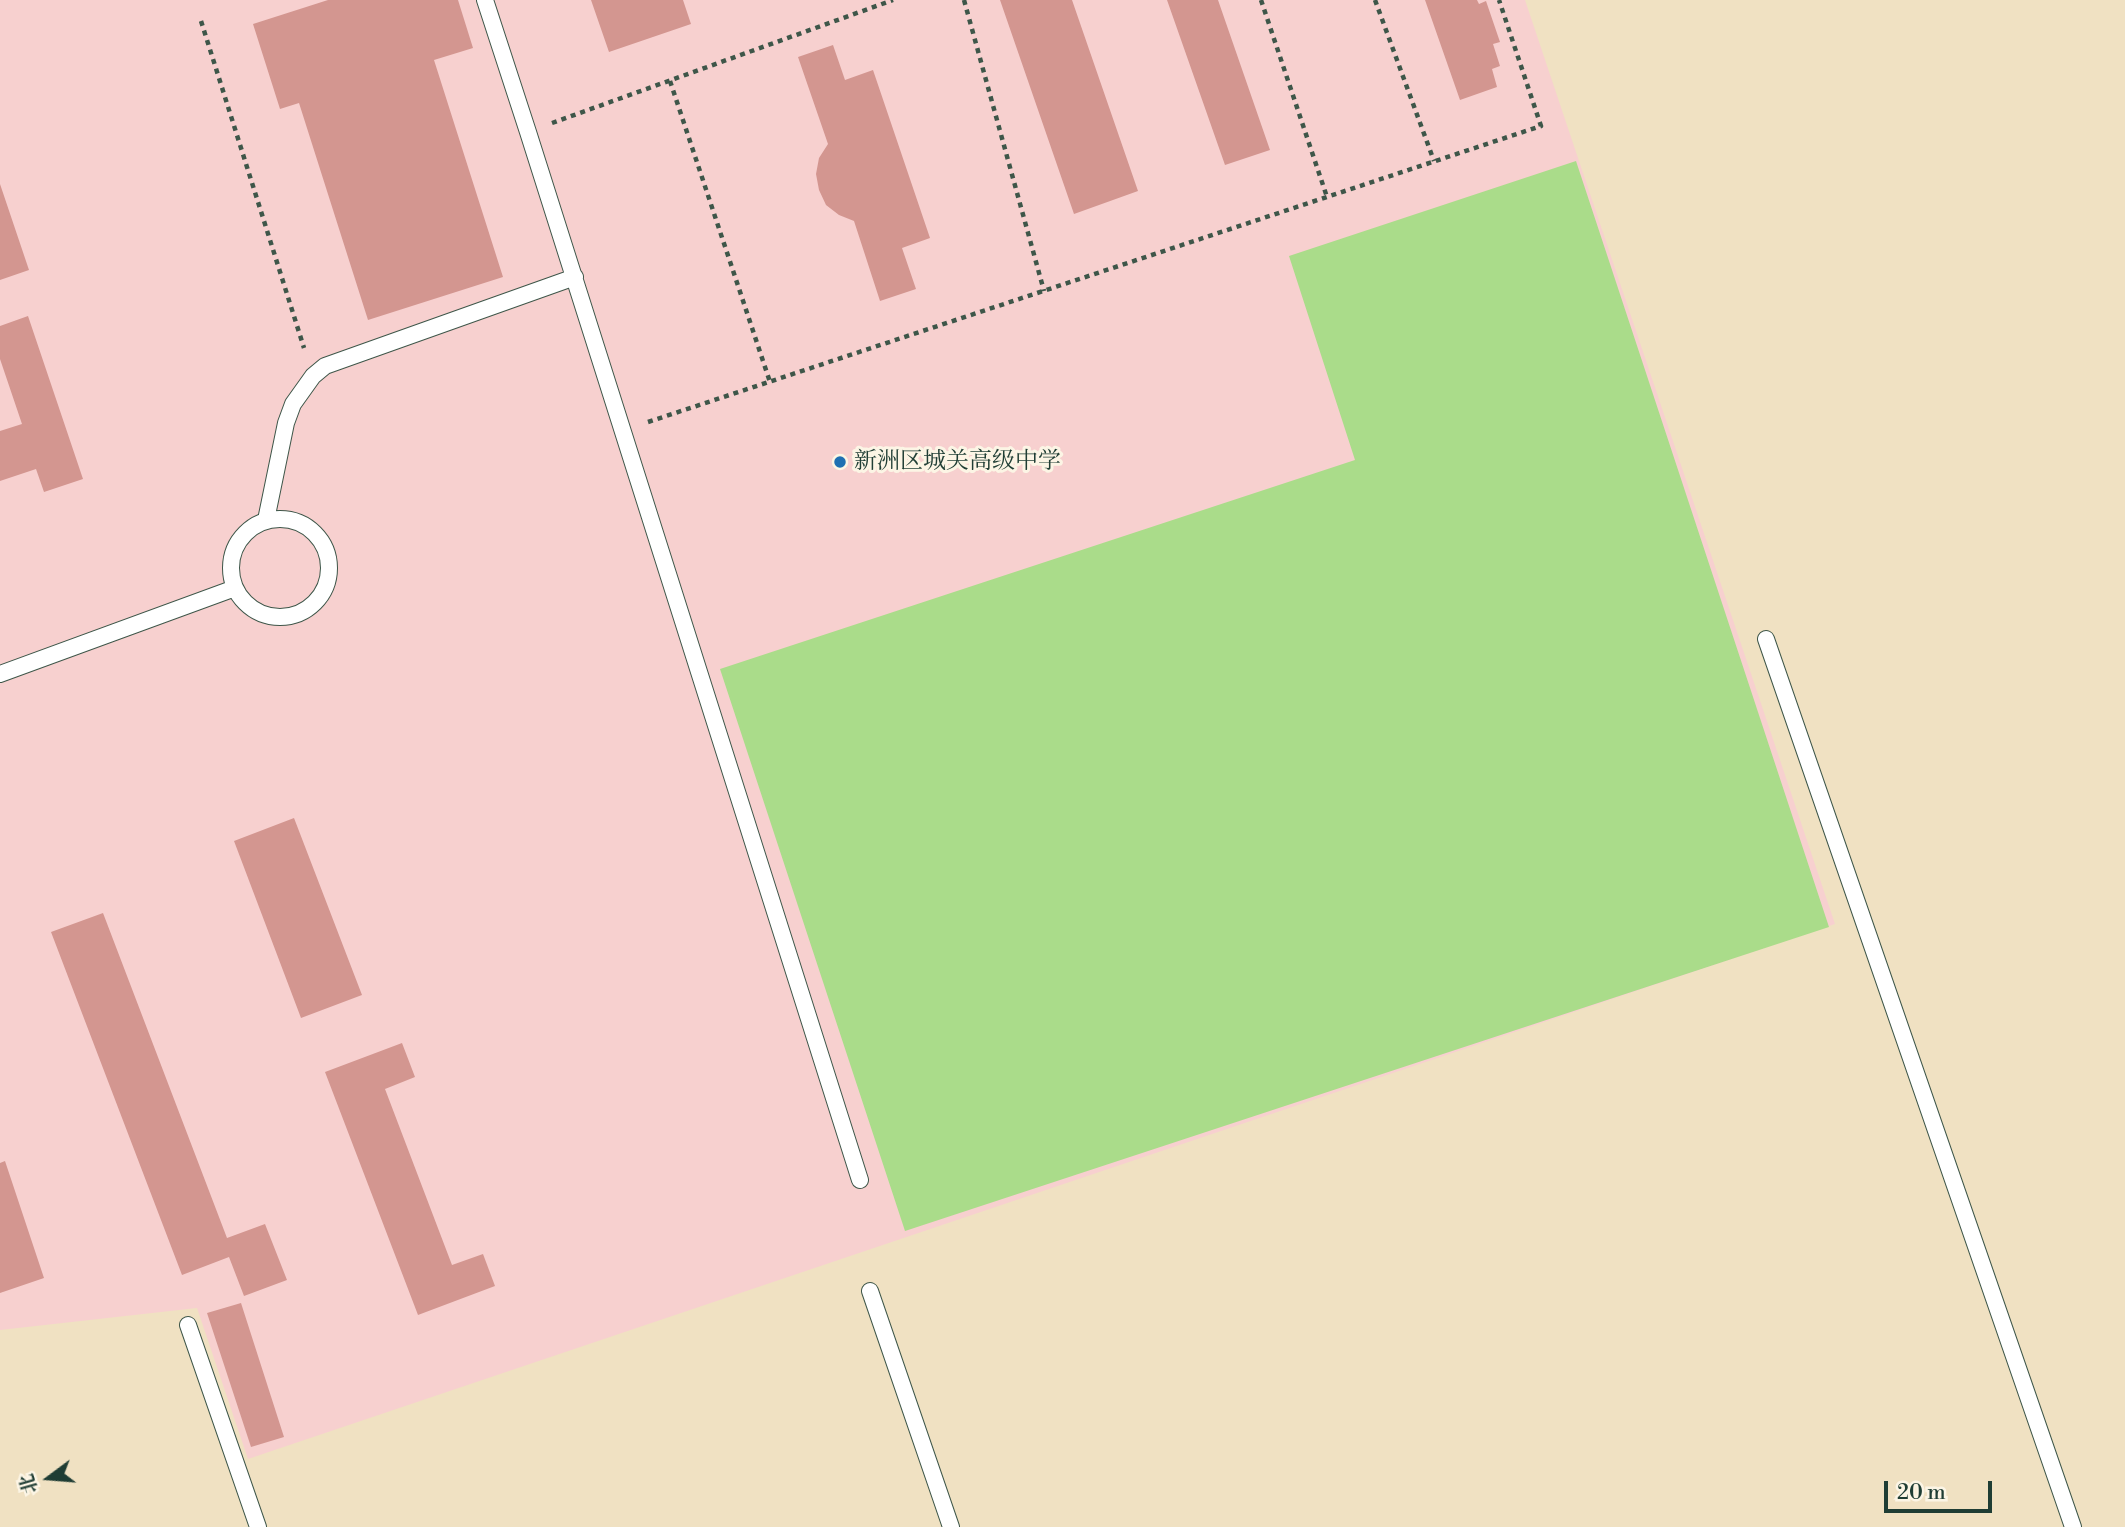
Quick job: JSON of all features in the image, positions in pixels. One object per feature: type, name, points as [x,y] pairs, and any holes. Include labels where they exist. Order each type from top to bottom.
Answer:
[{"type":"lane","points":[[485,0],[860,1180]]},
{"type":"lane","points":[[266,520],[286,423],[293,404],[313,376],[326,366],[575,277]]},
{"type":"lane","points":[[283,518],[298,521],[312,529],[322,541],[328,556],[329,572],[325,588],[316,601],[304,611],[289,617],[274,617],[259,612],[246,604],[235,587],[230,563],[233,549],[241,536],[252,526],[266,520],[283,518]]},
{"type":"lane","points":[[0,674],[235,587]]},
{"type":"lane","points":[[1766,639],[2073,1527]]},
{"type":"lane","points":[[870,1291],[951,1527]]},
{"type":"lane","points":[[188,1325],[258,1527]]},
{"type":"path","points":[[528,132],[893,0]]},
{"type":"path","points":[[964,0],[1044,291]]},
{"type":"path","points":[[1261,0],[1327,197]]},
{"type":"path","points":[[1376,0],[1434,161]]},
{"type":"path","points":[[623,430],[1541,126],[1499,0]]},
{"type":"path","points":[[201,21],[313,376]]},
{"type":"path","points":[[670,81],[771,382]]},
{"type":"shaded area","name":"新洲区城关高级中学","points":[[0,0],[1525,0],[1835,924],[248,1459],[197,1308],[0,1330]]},
{"type":"green space","points":[[1576,161],[1829,927],[905,1231],[720,669],[1355,460],[1289,256]]},
{"type":"building","points":[[328,0],[458,0],[473,48],[434,60],[503,277],[368,320],[299,103],[280,109],[253,24]]},
{"type":"building","points":[[591,0],[683,0],[691,24],[609,52]]},
{"type":"building","points":[[1000,0],[1072,0],[1138,191],[1074,214]]},
{"type":"building","points":[[1167,0],[1218,0],[1270,150],[1225,165]]},
{"type":"building","points":[[1425,0],[1477,0],[1479,4],[1486,1],[1500,42],[1493,44],[1500,66],[1492,69],[1497,87],[1460,100]]},
{"type":"building","points":[[833,45],[845,80],[873,70],[930,238],[902,248],[916,289],[880,301],[854,221],[839,215],[826,205],[816,174],[819,158],[828,144],[798,57]]},
{"type":"building","points":[[0,184],[29,270],[0,280]]},
{"type":"building","points":[[28,316],[83,479],[44,492],[36,469],[0,481],[0,431],[22,424],[0,359],[0,326]]},
{"type":"building","points":[[294,818],[362,995],[301,1018],[234,841]]},
{"type":"building","points":[[103,913],[227,1238],[265,1224],[287,1280],[244,1296],[229,1257],[182,1275],[51,932]]},
{"type":"building","points":[[402,1043],[415,1077],[385,1089],[452,1265],[483,1254],[495,1286],[418,1315],[325,1072]]},
{"type":"building","points":[[5,1161],[44,1278],[0,1293],[0,1163]]},
{"type":"building","points":[[241,1303],[284,1437],[251,1447],[207,1313]]},
{"type":"place","name":"新洲区城关高级中学","points":[[840,462]]}]
